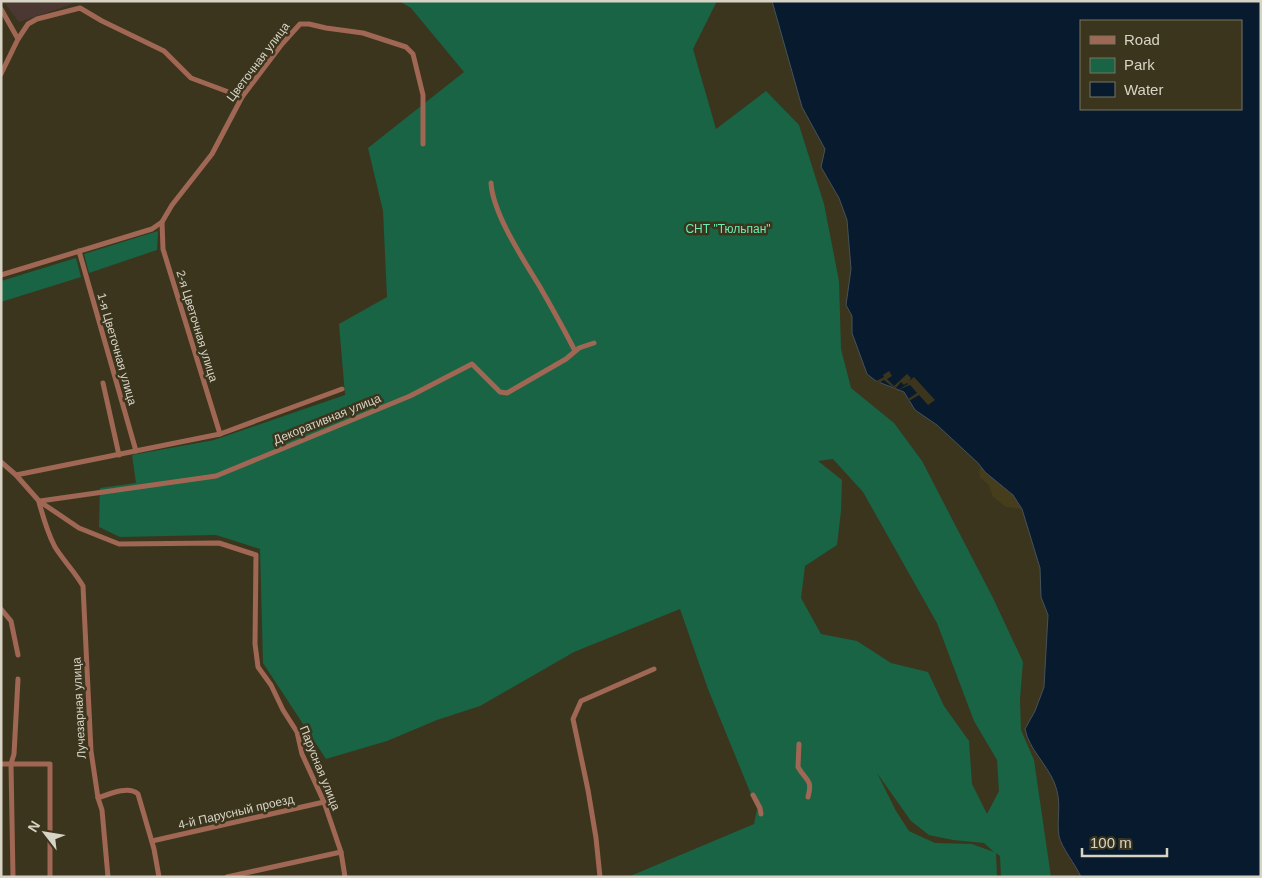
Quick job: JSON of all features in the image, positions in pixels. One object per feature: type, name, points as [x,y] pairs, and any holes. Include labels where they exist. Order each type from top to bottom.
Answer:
[{"type":"street","points":[[1,74],[18,38],[28,24],[37,19],[80,8],[102,21],[164,51],[191,78],[242,97]]},
{"type":"street","points":[[1,9],[18,38]]},
{"type":"street","name":"Цветочная улица","points":[[162,222],[172,205],[212,154],[242,97],[282,44],[300,24],[363,32],[406,47],[413,54],[423,95],[422,144]]},
{"type":"street","points":[[491,183],[492,193],[508,231],[575,351]]},
{"type":"street","points":[[1,275],[152,229],[162,222]]},
{"type":"street","name":"2-я Цветочная улица","points":[[162,222],[163,249],[220,434]]},
{"type":"street","name":"1-я Цветочная улица","points":[[79,252],[136,451]]},
{"type":"street","name":"Декоративная улица","points":[[39,501],[216,476],[410,396],[472,364],[500,392],[507,393],[566,359],[575,351],[594,343]]},
{"type":"street","points":[[102,383],[119,455]]},
{"type":"street","points":[[16,474],[220,434],[342,389]]},
{"type":"street","points":[[1,462],[16,474],[39,501]]},
{"type":"street","name":"Парусная улица","points":[[39,501],[79,528],[119,544],[219,543],[256,555],[255,644],[258,666],[272,685],[283,710],[297,732],[302,754],[324,802],[341,852],[345,877]]},
{"type":"street","name":"Лучезарная улица","points":[[39,501],[44,522],[56,548],[83,586],[91,751],[98,798],[102,810],[108,877]]},
{"type":"street","points":[[1,609],[11,621],[18,655]]},
{"type":"street","points":[[600,877],[588,790],[573,719],[581,701],[654,669]]},
{"type":"street","points":[[13,877],[11,764],[14,754],[18,680]]},
{"type":"street","points":[[799,744],[798,767],[809,780],[811,787],[808,797]]},
{"type":"street","points":[[1,764],[50,764],[50,877]]},
{"type":"street","points":[[98,798],[120,792],[135,791],[138,794],[152,841],[159,877]]},
{"type":"street","points":[[753,795],[761,814]]},
{"type":"street","name":"4-й Парусный проезд","points":[[152,841],[324,802]]},
{"type":"street","points":[[227,877],[341,852]]},
{"type":"shaded area","points":[[3,1],[77,1],[19,22]]},
{"type":"green space","name":"СНТ \"Тюльпан\"","points":[[399,1],[717,1],[693,49],[716,129],[766,91],[799,125],[824,204],[839,281],[841,349],[851,388],[894,423],[922,461],[993,598],[1023,662],[1020,699],[1021,730],[1034,760],[1051,877],[1001,877],[1000,856],[996,853],[997,877],[628,877],[754,824],[757,809],[708,689],[680,609],[574,652],[480,706],[437,720],[387,741],[326,759],[263,663],[260,549],[216,535],[120,537],[99,527],[100,488],[136,483],[132,455],[214,440],[345,395],[339,324],[387,297],[383,211],[368,148],[464,72],[411,8]],"holes":[[[833,459],[863,492],[937,623],[974,721],[997,760],[999,791],[987,814],[972,784],[969,741],[944,706],[928,672],[891,663],[857,641],[821,634],[801,598],[805,566],[837,545],[842,480],[818,461]],[[877,773],[911,821],[929,835],[984,843],[994,852],[972,844],[935,843],[909,831],[896,811]]]},
{"type":"green space","points":[[158,231],[157,250],[89,273],[84,254]]},
{"type":"green space","points":[[76,258],[81,277],[1,302],[1,281]]},
{"type":"sand","points":[[981,467],[1013,495],[1022,509],[1006,507],[993,497],[988,484],[980,478],[979,471]]},
{"type":"water","points":[[772,1],[1261,1],[1261,877],[1081,877],[1059,836],[1059,803],[1054,782],[1030,743],[1025,729],[1035,711],[1044,687],[1048,615],[1041,597],[1040,568],[1022,509],[1013,495],[985,472],[978,463],[937,425],[915,410],[904,392],[876,381],[867,374],[852,333],[852,316],[846,305],[851,269],[847,220],[839,198],[821,167],[825,149],[802,107]]},
{"type":"pier","points":[[889,371],[892,376],[887,379],[894,386],[907,374],[911,378],[909,381],[914,377],[935,400],[928,405],[919,395],[909,401],[908,399],[917,393],[910,385],[898,390],[907,383],[904,385],[901,382],[895,389],[884,380],[879,383],[876,381],[884,377],[883,375]]}]
